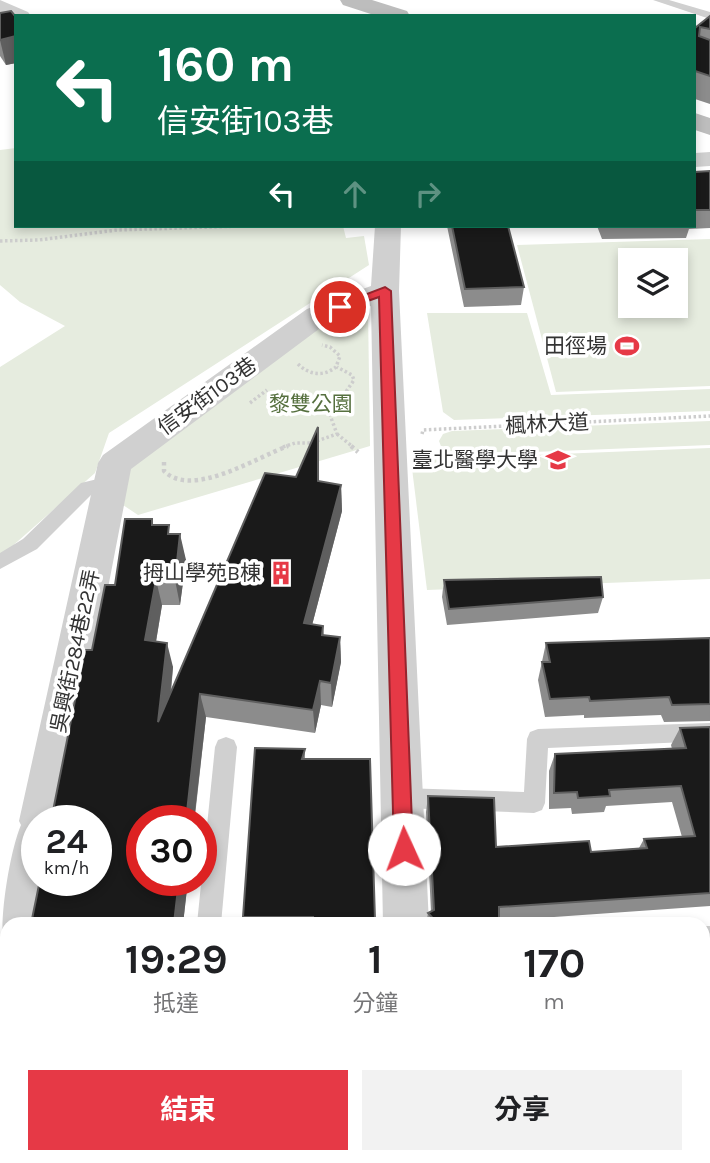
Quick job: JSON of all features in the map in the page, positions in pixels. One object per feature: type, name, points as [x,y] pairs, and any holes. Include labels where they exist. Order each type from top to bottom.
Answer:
[{"type":"street","points":[[351,0],[393,14]]},
{"type":"street","points":[[0,6],[17,14]]},
{"type":"street","points":[[388,228],[385,291],[406,917]]},
{"type":"street","name":"信安街103巷","points":[[110,482],[115,463],[317,316],[385,291]]},
{"type":"street","name":"吳興街284巷22弄","points":[[44,805],[110,482]]},
{"type":"street","points":[[20,917],[25,896]]},
{"type":"lane","points":[[658,0],[710,16]]},
{"type":"lane","points":[[0,562],[30,544],[87,488],[110,482]]},
{"type":"lane","points":[[402,799],[534,803],[538,739],[710,732]]},
{"type":"lane","points":[[210,917],[226,747]]},
{"type":"path","points":[[0,241],[184,228]]},
{"type":"path","points":[[293,368],[297,360],[301,368],[315,374],[324,374],[341,362],[337,351],[322,345],[314,346]]},
{"type":"path","points":[[164,462],[164,471],[171,478],[183,482],[196,481],[265,458],[295,443],[311,443],[337,434],[330,415],[355,380],[352,375],[337,367]]},
{"type":"path","points":[[241,408],[262,396],[271,385]]},
{"type":"path","name":"楓林大道","points":[[420,443],[423,430],[710,415]]},
{"type":"green space","points":[[14,148],[14,228],[344,228],[346,238],[364,236],[369,265],[109,433],[95,473],[0,557],[0,367],[65,326],[20,302],[0,285],[0,150]]},
{"type":"green space","name":"田徑場","points":[[710,239],[710,386],[556,392],[517,245]]},
{"type":"green space","name":"黎雙公園","points":[[350,310],[368,310],[370,446],[138,515],[123,505],[131,464],[336,315]]},
{"type":"green space","points":[[427,313],[527,313],[551,395],[710,389],[710,411],[454,420],[443,412]]},
{"type":"green space","points":[[710,421],[710,445],[456,455],[442,449],[439,441],[443,434],[452,431]]},
{"type":"green space","points":[[710,448],[710,579],[427,590],[411,460]]},
{"type":"building","points":[[11,11],[14,15],[14,36],[0,40],[0,13]]},
{"type":"building","points":[[710,16],[710,29],[700,27],[699,36],[710,40],[710,76],[696,71],[696,27]]},
{"type":"building","points":[[710,171],[710,210],[696,210],[696,172]]},
{"type":"building","points":[[452,228],[509,228],[524,287],[465,289]]},
{"type":"building","points":[[318,427],[318,481],[341,485],[304,623],[323,626],[322,635],[340,637],[331,683],[320,681],[313,710],[200,694],[188,805],[126,805],[126,896],[177,896],[175,917],[32,917],[37,896],[112,896],[112,805],[54,805],[85,650],[92,650],[105,585],[115,585],[125,519],[152,519],[152,525],[169,525],[168,534],[180,534],[175,580],[156,580],[145,640],[167,643],[158,722],[265,473],[296,477]]},
{"type":"building","points":[[601,577],[603,597],[449,609],[444,580]]},
{"type":"building","points":[[710,638],[710,704],[672,705],[669,697],[590,701],[589,697],[550,699],[542,662],[550,662],[546,643]]},
{"type":"building","points":[[710,727],[710,893],[499,907],[499,917],[432,917],[428,913],[434,910],[428,796],[494,798],[496,847],[589,841],[591,852],[647,848],[644,839],[695,836],[681,786],[609,790],[610,796],[578,798],[577,792],[554,793],[555,754],[686,748],[680,728]]},
{"type":"building","points":[[255,748],[305,749],[302,759],[370,759],[375,917],[243,917]]},
{"type":"place","name":"田徑場","points":[[627,346]]},
{"type":"place","name":"臺北醫學大學","points":[[558,460]]},
{"type":"place","name":"拇山學苑B棟","points":[[281,573]]},
{"type":"route","points":[[340,307],[385,291],[404,849]]}]
